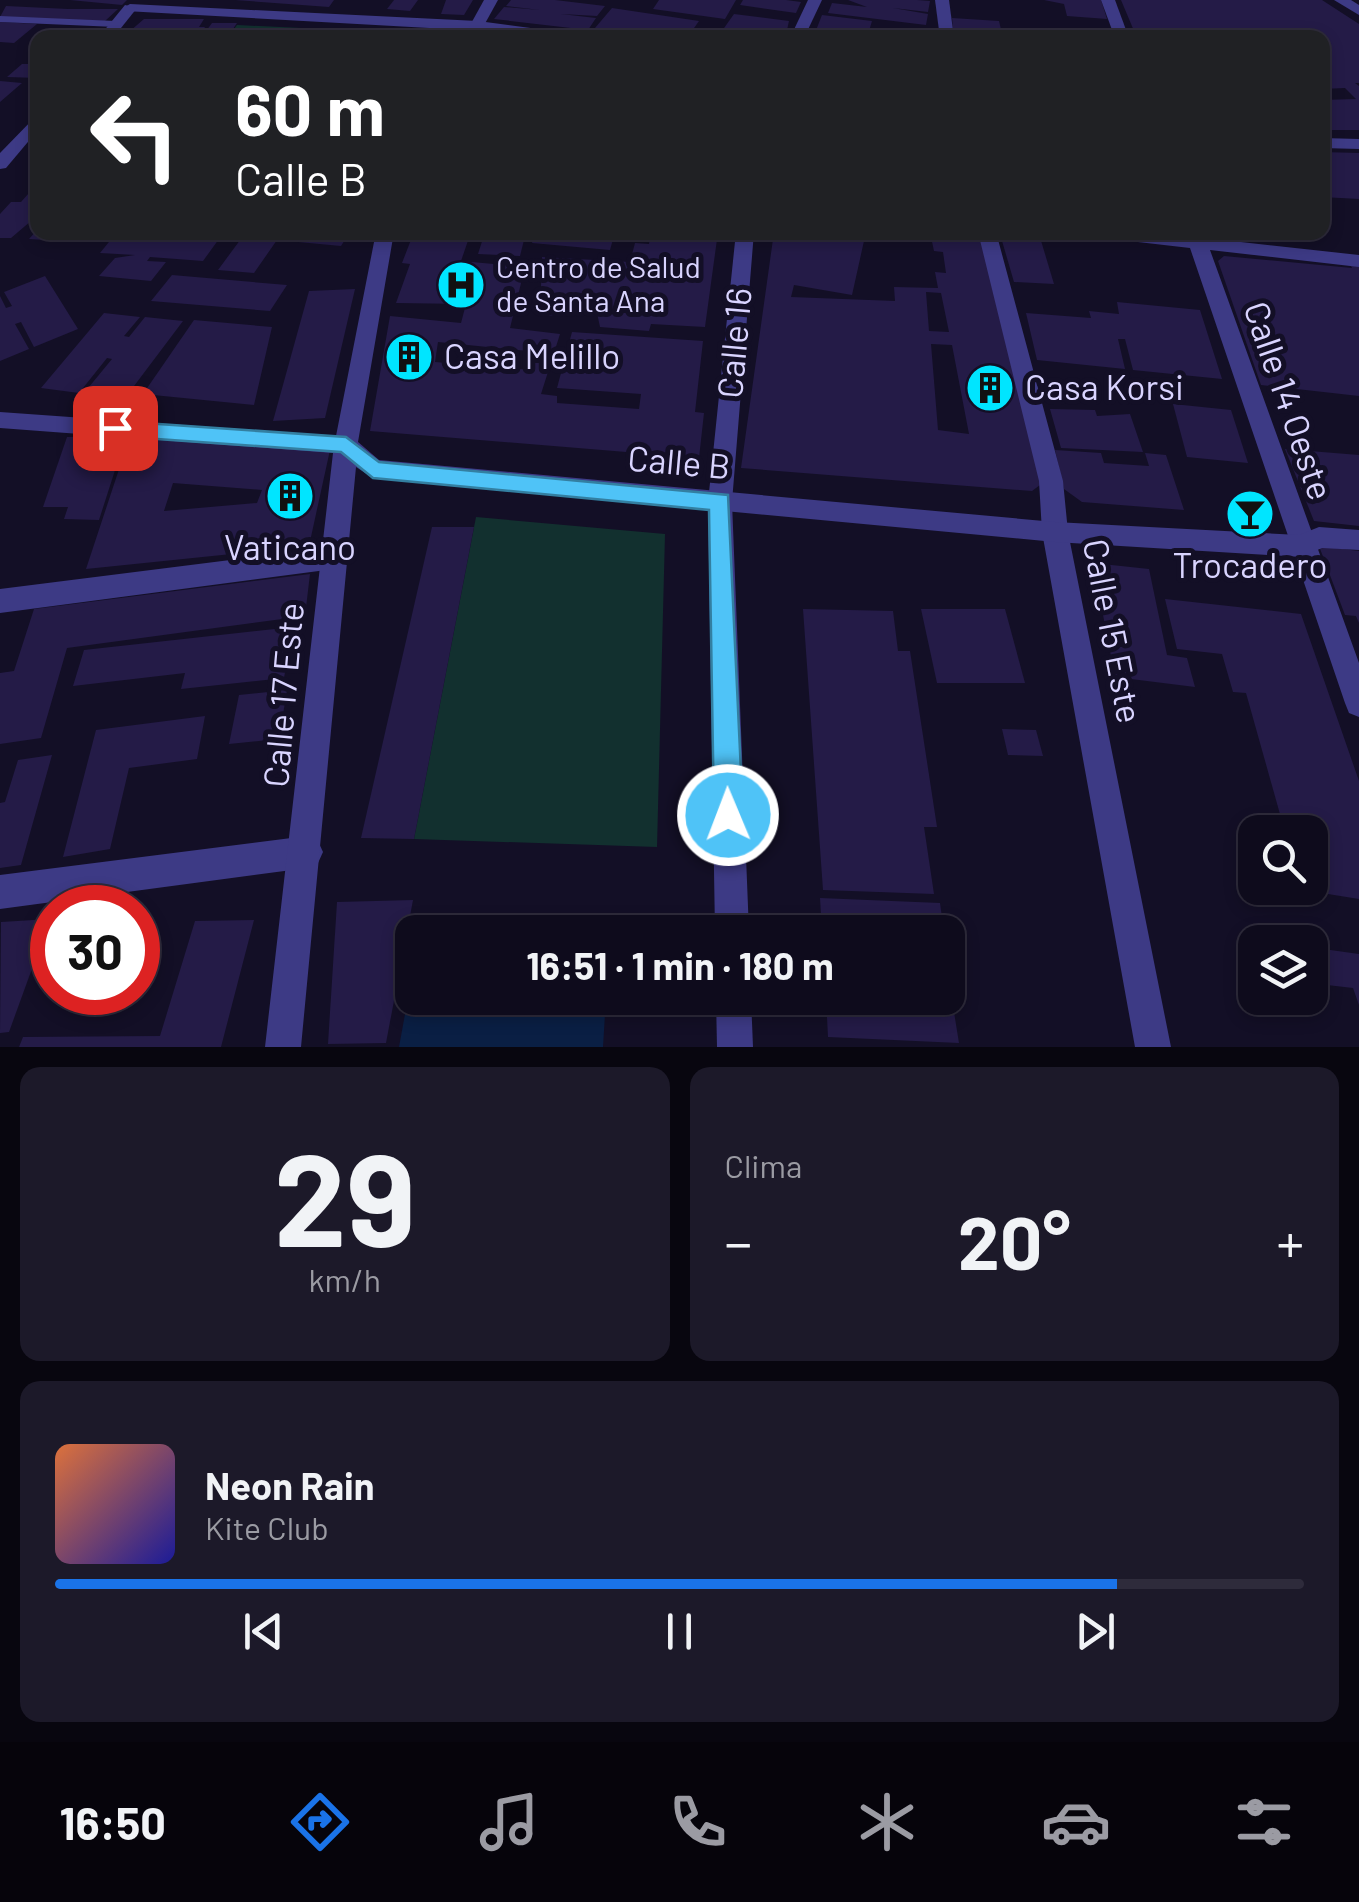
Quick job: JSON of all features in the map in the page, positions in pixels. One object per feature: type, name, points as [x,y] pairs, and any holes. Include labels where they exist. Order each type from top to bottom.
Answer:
[{"type":"street","points":[[475,30],[491,0]]},
{"type":"street","points":[[801,30],[815,0]]},
{"type":"street","points":[[942,0],[946,30]]},
{"type":"street","points":[[1108,0],[1119,30]]},
{"type":"street","points":[[1341,0],[1359,11]]},
{"type":"street","points":[[111,30],[133,4],[461,30]]},
{"type":"street","points":[[0,164],[30,139]]},
{"type":"street","points":[[1330,143],[1359,144]]},
{"type":"street","name":"Calle 17 Este","points":[[283,1047],[307,852],[346,444],[384,240]]},
{"type":"street","name":"Calle 16","points":[[732,915],[720,502],[744,240]]},
{"type":"street","name":"Calle 15 Este","points":[[989,240],[1051,481],[1056,532],[1153,1047]]},
{"type":"street","name":"Calle 14 Oeste","points":[[1197,240],[1359,704]]},
{"type":"street","points":[[1210,240],[1359,261]]},
{"type":"street","points":[[0,420],[346,444]]},
{"type":"street","name":"Calle B","points":[[346,444],[373,470],[1056,532],[1301,546],[1318,537],[1359,540]]},
{"type":"street","points":[[0,601],[334,558]]},
{"type":"street","points":[[0,892],[307,852]]},
{"type":"street","points":[[734,1015],[735,1047]]},
{"type":"lane","points":[[0,19],[116,24]]},
{"type":"green space","points":[[237,25],[343,30],[233,30]]},
{"type":"green space","points":[[476,517],[665,534],[657,847],[414,839]]},
{"type":"water","points":[[405,1015],[605,1015],[603,1047],[399,1047]]},
{"type":"building","points":[[70,0],[127,0],[122,5]]},
{"type":"building","points":[[235,0],[334,0],[329,7]]},
{"type":"building","points":[[394,0],[418,0],[410,11],[387,9]]},
{"type":"building","points":[[446,0],[473,0],[464,15],[441,14]]},
{"type":"building","points":[[511,0],[605,6],[597,16],[561,14],[596,18],[588,30],[494,19],[504,7],[540,10],[506,6]]},
{"type":"building","points":[[659,0],[736,0],[725,19],[653,9]]},
{"type":"building","points":[[743,0],[801,2],[796,13],[740,5]]},
{"type":"building","points":[[848,0],[930,1],[928,12],[893,8],[928,14],[926,25],[828,13],[832,3],[867,7]]},
{"type":"building","points":[[1044,0],[1101,0],[1107,19],[1067,16],[1064,4]]},
{"type":"building","points":[[1121,0],[1322,0],[1359,24],[1359,83],[1355,83],[1359,86],[1359,130],[1330,130],[1330,100],[1356,99],[1345,88],[1330,89],[1330,30],[1134,30]]},
{"type":"building","points":[[6,6],[118,9],[105,21],[0,17]]},
{"type":"building","points":[[612,8],[699,21],[693,30],[595,28]]},
{"type":"building","points":[[734,14],[789,21],[787,30],[723,30]]},
{"type":"building","points":[[822,15],[872,21],[869,30],[816,30]]},
{"type":"building","points":[[952,18],[999,21],[1001,30],[953,30]]},
{"type":"building","points":[[144,19],[204,19],[199,27],[205,27],[203,30],[131,30]]},
{"type":"building","points":[[0,22],[37,24],[14,43],[0,42]]},
{"type":"building","points":[[212,23],[237,23],[232,30],[207,30]]},
{"type":"building","points":[[22,64],[30,64],[30,78],[7,77]]},
{"type":"building","points":[[0,81],[22,83],[0,102]]},
{"type":"building","points":[[1330,152],[1359,153],[1359,199],[1330,197]]},
{"type":"building","points":[[30,192],[30,222],[11,238],[0,238],[0,214],[11,202],[21,202]]},
{"type":"building","points":[[111,240],[218,240],[203,261],[150,257],[147,261],[166,262],[151,281],[99,276],[115,258],[135,255],[100,253]]},
{"type":"building","points":[[240,240],[277,240],[254,273],[218,270]]},
{"type":"building","points":[[277,240],[345,240],[341,246]]},
{"type":"building","points":[[411,240],[468,240],[461,261],[525,267],[510,328],[560,334],[541,394],[557,396],[557,403],[639,409],[641,394],[557,388],[572,332],[703,341],[695,412],[704,413],[699,458],[370,431],[390,316],[461,323],[466,304],[396,303],[410,264],[402,263]],"holes":[[[438,342],[538,352],[532,370],[435,362]]]},
{"type":"building","points":[[482,240],[524,240],[520,256],[478,254]]},
{"type":"building","points":[[533,240],[613,240],[610,250],[532,243]]},
{"type":"building","points":[[650,240],[717,240],[705,327],[651,324],[649,331],[600,327],[597,313],[540,316],[542,257],[630,262],[635,243],[649,244]]},
{"type":"building","points":[[773,240],[864,240],[852,295],[794,285],[791,297],[895,301],[894,287],[938,288],[935,272],[946,273],[943,252],[934,251],[932,240],[982,240],[1044,482],[1032,491],[741,468]],"holes":[[[926,292],[941,293],[949,332],[929,331]],[[931,344],[952,345],[969,434],[938,430]]]},
{"type":"building","points":[[1002,240],[1041,240],[1054,284],[1014,282]]},
{"type":"building","points":[[1224,256],[1352,268],[1350,264],[1359,265],[1359,396],[1261,385],[1218,261]]},
{"type":"building","points":[[172,275],[287,285],[270,311],[151,301]]},
{"type":"building","points":[[45,276],[78,329],[34,347],[21,322],[15,324],[29,349],[0,361],[0,296],[6,308],[12,306],[4,292]]},
{"type":"building","points":[[355,289],[325,418],[273,421],[309,291]]},
{"type":"building","points":[[1117,302],[1200,310],[1222,379],[1133,370],[1125,339],[1118,339],[1125,369],[1037,360],[1026,313],[1091,318],[1089,311],[1119,314]]},
{"type":"building","points":[[104,313],[140,317],[124,336],[129,337],[145,317],[183,321],[125,398],[84,393],[112,359],[107,358],[79,393],[41,388]]},
{"type":"building","points":[[194,320],[272,327],[254,405],[143,394]]},
{"type":"building","points":[[1173,404],[1231,410],[1248,463],[1187,457]]},
{"type":"building","points":[[1050,409],[1095,410],[1097,416],[1130,414],[1143,452],[1061,448]]},
{"type":"building","name":"Vaticano","points":[[131,433],[330,450],[309,546],[86,569]],"holes":[[[173,483],[262,490],[257,503],[164,511]]]},
{"type":"building","points":[[126,436],[99,520],[64,519],[68,507],[43,507],[67,437]]},
{"type":"building","points":[[1285,449],[1359,455],[1359,526],[1314,521]]},
{"type":"building","points":[[1055,450],[1101,453],[1104,463],[1149,466],[1145,453],[1166,455],[1184,510],[1082,502],[1064,489]]},
{"type":"building","points":[[432,527],[474,527],[414,839],[361,838]]},
{"type":"building","points":[[1319,546],[1359,551],[1359,623],[1356,616],[1345,615]]},
{"type":"building","points":[[1093,563],[1149,569],[1167,655],[1187,658],[1195,687],[1115,677]]},
{"type":"building","points":[[310,574],[305,616],[67,648],[41,738],[0,744],[0,673],[14,671],[34,609]]},
{"type":"building","points":[[1165,599],[1301,614],[1359,781],[1359,899],[1328,894],[1328,815],[1280,815],[1246,693],[1233,692],[1222,654],[1177,649]]},
{"type":"building","points":[[803,609],[893,611],[898,651],[910,651],[937,827],[924,827],[934,894],[823,890]]},
{"type":"building","points":[[921,609],[1005,609],[1025,683],[937,683]]},
{"type":"building","points":[[293,627],[284,678],[181,689],[185,673],[73,686],[84,650]]},
{"type":"building","points":[[287,690],[279,739],[229,744],[239,695]]},
{"type":"building","points":[[205,716],[197,759],[129,768],[110,849],[63,857],[96,730]]},
{"type":"building","points":[[1002,729],[1036,730],[1043,756],[1008,755]]},
{"type":"building","points":[[52,755],[21,865],[0,868],[0,803],[5,802],[18,760]]},
{"type":"building","points":[[820,898],[940,903],[942,915],[821,915]]},
{"type":"building","points":[[413,900],[410,915],[395,915],[395,995],[386,1043],[328,1044],[337,902]]},
{"type":"building","points":[[30,920],[30,974],[9,1032],[0,1033],[1,922]]},
{"type":"building","points":[[254,920],[221,1047],[19,1047],[23,1037],[160,1036],[195,921]]},
{"type":"building","points":[[1328,950],[1359,954],[1359,1005],[1353,988],[1328,985]]},
{"type":"building","points":[[827,1015],[954,1015],[959,1043],[828,1037]]},
{"type":"place","name":"Centro de Salud de Santa Ana","points":[[461,285]]},
{"type":"place","name":"Casa Melillo","points":[[409,357]]},
{"type":"place","name":"Casa Korsi","points":[[990,388]]},
{"type":"place","name":"Vaticano","points":[[290,496]]},
{"type":"place","name":"Trocadero","points":[[1250,514]]},
{"type":"route","points":[[115,428],[346,444],[373,470],[720,502],[728,815]]}]
